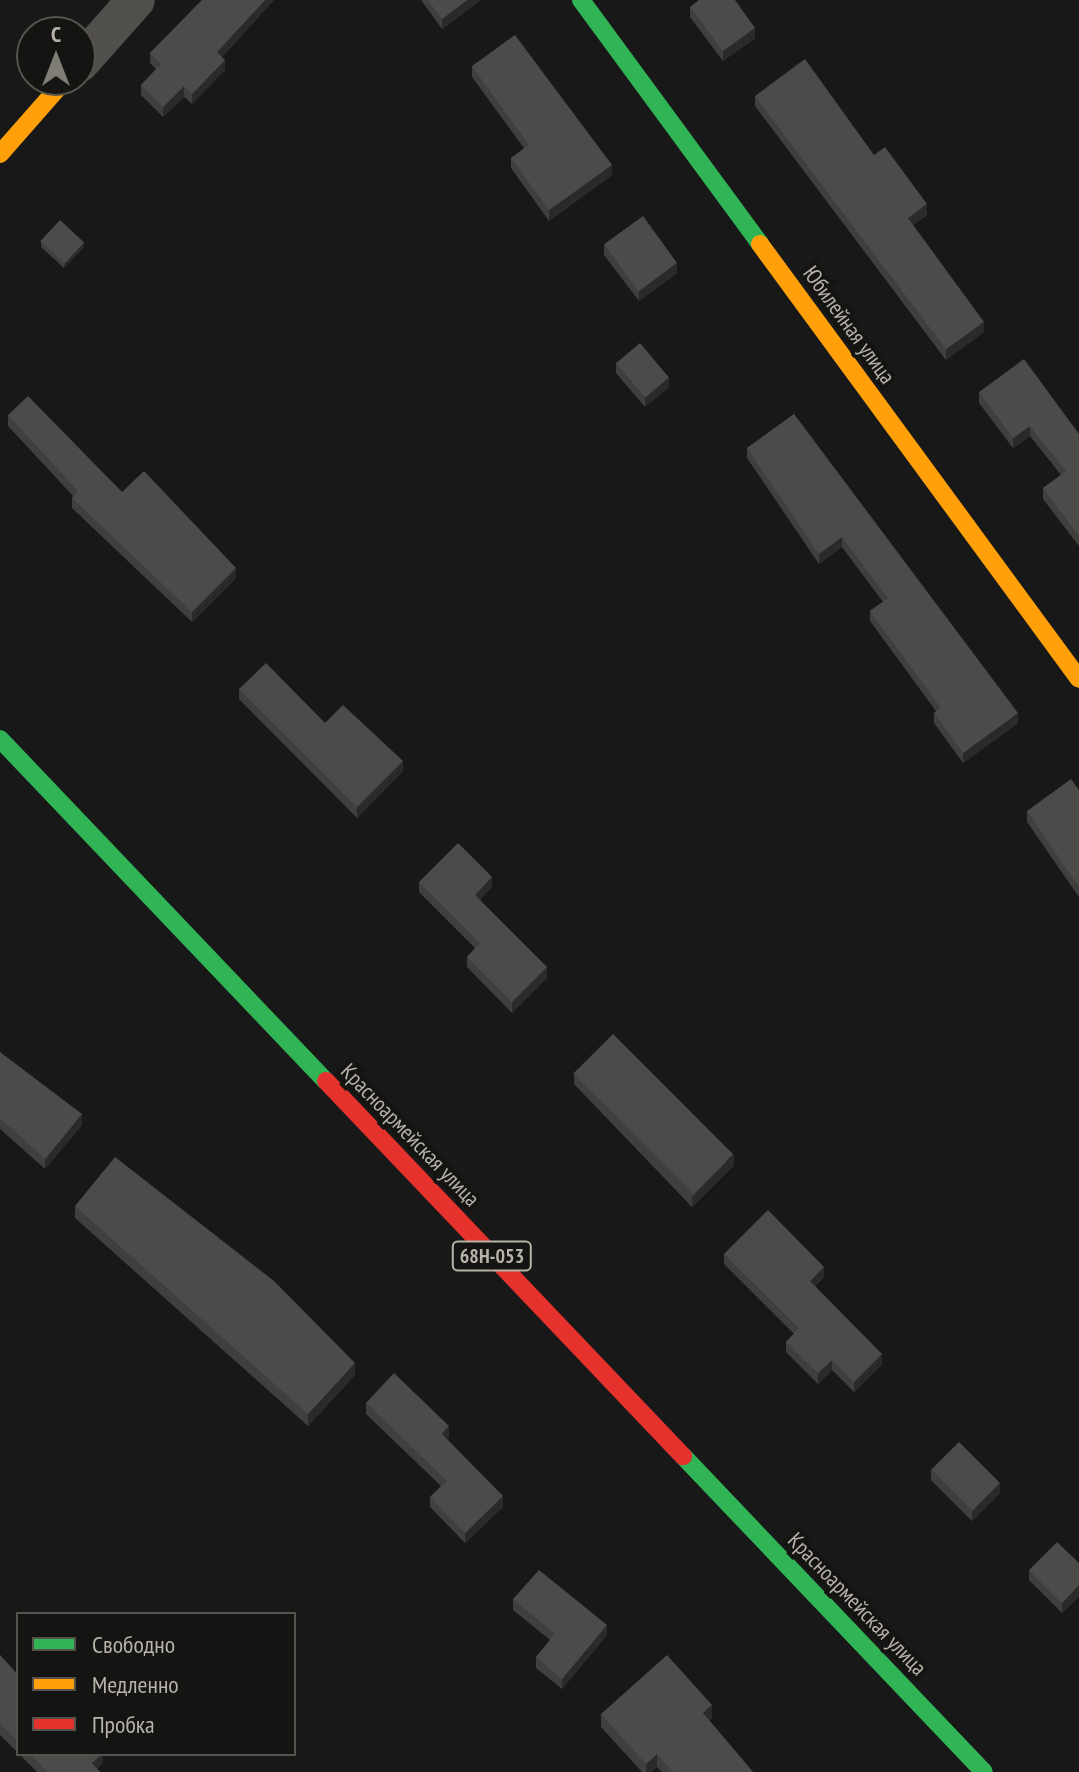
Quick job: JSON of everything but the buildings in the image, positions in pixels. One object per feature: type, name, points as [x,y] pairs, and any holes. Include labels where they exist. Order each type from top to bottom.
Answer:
[{"type":"main road","name":"Юбилейная улица","points":[[581,0],[1079,679]]},
{"type":"main road","points":[[0,154],[51,96]]},
{"type":"main road","name":"Красноармейская улица","points":[[0,739],[984,1772]]},
{"type":"street","points":[[96,45],[136,0]]},
{"type":"traffic: fast","points":[[581,0],[760,244]]},
{"type":"traffic: fast","points":[[0,739],[326,1081]]},
{"type":"traffic: fast","points":[[683,1456],[984,1772]]},
{"type":"traffic: slow","points":[[0,154],[51,96]]},
{"type":"traffic: slow","points":[[760,244],[1079,679]]},
{"type":"traffic: jam","points":[[326,1081],[683,1456]]}]
